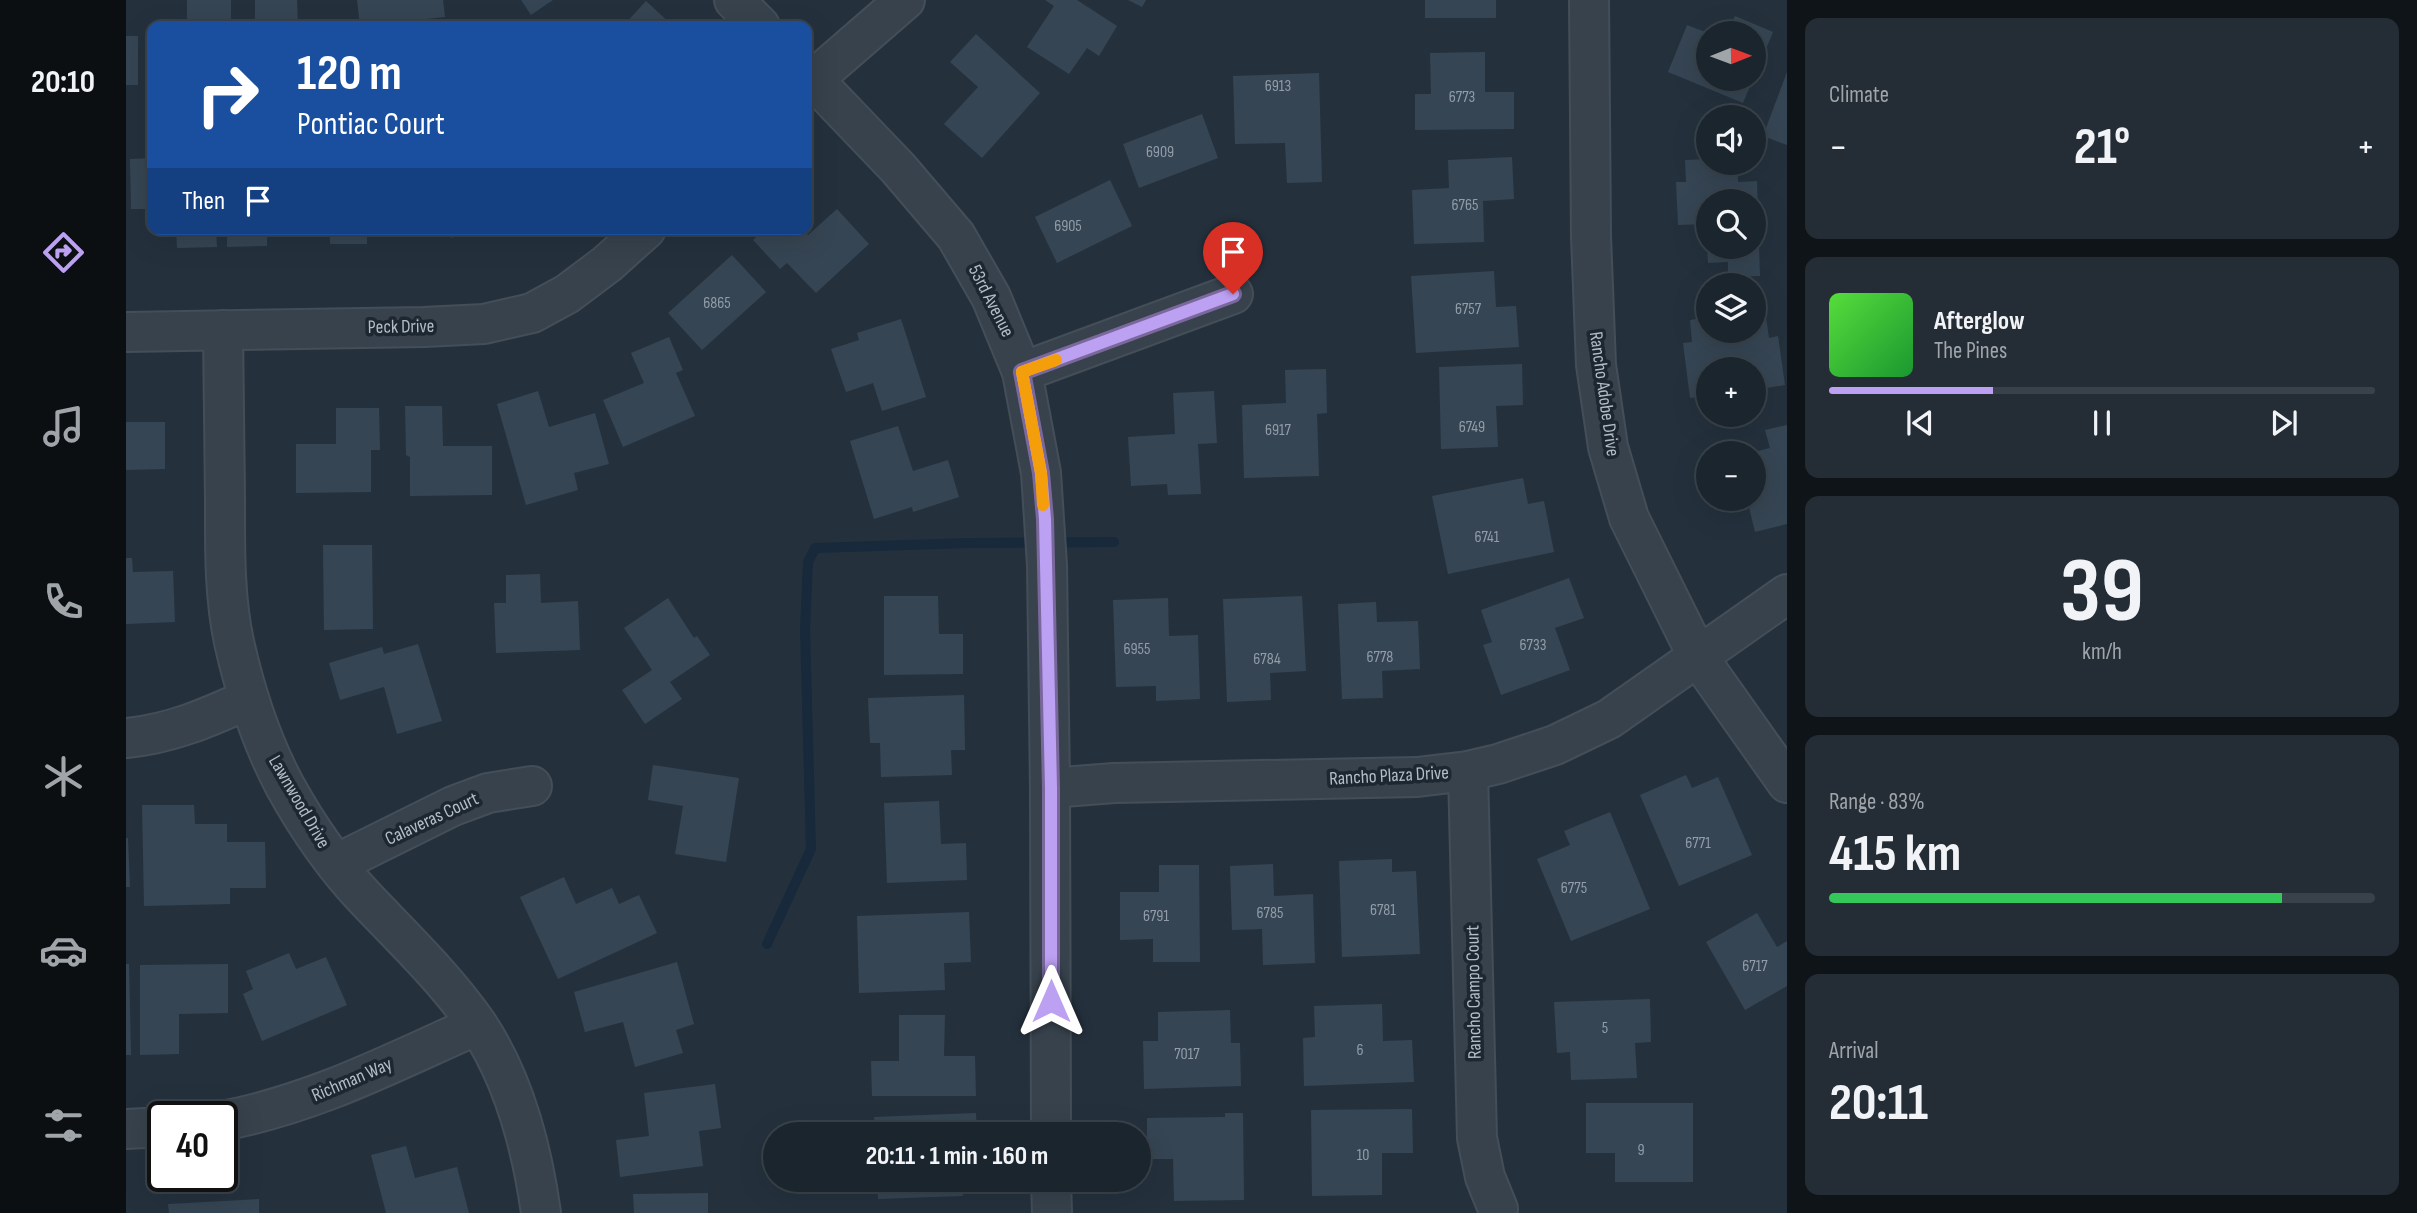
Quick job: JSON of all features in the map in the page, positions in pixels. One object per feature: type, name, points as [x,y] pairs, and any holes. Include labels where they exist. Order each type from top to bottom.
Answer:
[{"type":"street","points":[[734,0],[755,21]]},
{"type":"street","points":[[812,77],[905,0]]},
{"type":"street","name":"Rancho Adobe Drive","points":[[1589,0],[1591,236],[1596,365],[1608,447],[1629,518],[1698,657],[1787,783]]},
{"type":"street","name":"53rd Avenue","points":[[812,82],[898,168],[956,236],[991,297],[1022,372],[1041,473],[1046,565],[1051,788],[1051,1122]]},
{"type":"street","name":"Peck Drive","points":[[126,332],[484,324],[533,313],[567,294],[639,235]]},
{"type":"street","points":[[1022,372],[1233,294]]},
{"type":"street","name":"Lawnwood Drive","points":[[223,330],[228,594],[234,640],[249,699],[265,744],[307,825],[336,864],[417,951],[477,1025],[512,1096],[536,1176],[541,1213]]},
{"type":"street","name":"Rancho Plaza Drive","points":[[1051,788],[1114,783],[1417,778],[1498,764],[1555,745],[1609,719],[1787,594]]},
{"type":"street","points":[[126,738],[146,737],[183,727],[249,699]]},
{"type":"street","name":"Rancho Campo Court","points":[[1468,771],[1477,1138],[1485,1177],[1498,1209]]},
{"type":"street","name":"Calaveras Court","points":[[336,864],[453,806],[488,793],[532,786]]},
{"type":"street","name":"Richman Way","points":[[238,1117],[293,1104],[366,1077],[477,1025]]},
{"type":"street","points":[[126,1129],[147,1128]]},
{"type":"street","points":[[1051,1192],[1052,1213]]},
{"type":"building","points":[[187,0],[231,0],[231,21],[187,21]]},
{"type":"building","points":[[255,0],[297,0],[298,21],[255,21]]},
{"type":"building","points":[[357,0],[443,0],[445,17],[407,21],[359,21]]},
{"type":"building","points":[[521,0],[553,0],[531,15]]},
{"type":"building","points":[[1045,0],[1077,0],[1117,26],[1099,56],[1087,48],[1069,74],[1027,47],[1054,6]]},
{"type":"building","points":[[1128,0],[1146,0],[1142,7]]},
{"type":"building","points":[[1425,0],[1496,0],[1496,18],[1425,18]]},
{"type":"building","points":[[646,1],[668,21],[628,21]]},
{"type":"building","points":[[1735,16],[1747,21],[1733,21]]},
{"type":"building","points":[[1687,25],[1696,28],[1696,84],[1668,72]]},
{"type":"building","points":[[1766,29],[1773,32],[1766,49]]},
{"type":"building","points":[[976,34],[1040,93],[982,158],[944,124],[978,87],[950,62]]},
{"type":"building","points":[[126,36],[138,36],[138,85],[126,85]]},
{"type":"building","points":[[1485,52],[1485,92],[1514,92],[1514,129],[1415,130],[1415,94],[1431,94],[1430,53]]},
{"type":"building","points":[[1787,72],[1787,145],[1766,137],[1766,128]]},
{"type":"building","points":[[1319,73],[1322,182],[1287,183],[1285,143],[1235,144],[1233,76]]},
{"type":"building","points":[[1714,91],[1748,91],[1743,103]]},
{"type":"building","points":[[1202,114],[1218,158],[1139,188],[1123,144]]},
{"type":"building","points":[[1512,157],[1514,199],[1483,201],[1484,242],[1414,244],[1412,190],[1449,188],[1448,160]]},
{"type":"building","points":[[147,158],[147,209],[131,209],[130,159]]},
{"type":"building","points":[[1685,160],[1696,160],[1696,175],[1738,175],[1738,182],[1757,181],[1757,189],[1696,189],[1696,224],[1678,225],[1676,182],[1686,182]]},
{"type":"building","points":[[1110,180],[1132,226],[1057,263],[1035,217]]},
{"type":"building","points":[[837,209],[869,244],[816,293],[787,263],[780,269],[753,240],[758,235],[812,235],[812,231]]},
{"type":"building","points":[[176,235],[216,235],[217,247],[177,248]]},
{"type":"building","points":[[227,235],[267,235],[267,246],[227,247]]},
{"type":"building","points":[[330,235],[367,235],[367,244],[330,244]]},
{"type":"building","points":[[732,255],[766,292],[702,350],[668,313]]},
{"type":"building","points":[[1708,259],[1759,259],[1760,273],[1728,273],[1728,262],[1708,263]]},
{"type":"building","points":[[1494,271],[1496,307],[1516,306],[1519,347],[1416,353],[1411,276]]},
{"type":"building","points":[[1766,317],[1769,338],[1778,336],[1785,385],[1766,388],[1766,357],[1696,357],[1696,397],[1690,398],[1683,343],[1692,342],[1690,320],[1696,319],[1696,343],[1766,343]]},
{"type":"building","points":[[901,319],[926,397],[882,411],[873,383],[846,392],[831,349],[859,340],[857,333]]},
{"type":"building","points":[[669,337],[683,370],[676,373],[695,416],[623,447],[603,400],[644,383],[631,353]]},
{"type":"building","points":[[1522,364],[1523,405],[1496,406],[1498,447],[1441,449],[1439,367]]},
{"type":"building","points":[[1326,369],[1327,413],[1317,414],[1319,476],[1244,478],[1242,405],[1286,403],[1285,370]]},
{"type":"building","points":[[538,391],[549,427],[595,413],[609,464],[574,473],[578,490],[526,505],[497,404]]},
{"type":"building","points":[[1214,391],[1217,443],[1198,444],[1201,494],[1168,495],[1167,484],[1131,486],[1128,437],[1175,434],[1173,393]]},
{"type":"building","points":[[405,406],[442,406],[443,446],[492,446],[492,495],[410,496],[410,457],[406,455]]},
{"type":"building","points":[[336,408],[379,408],[380,450],[371,450],[371,492],[296,493],[296,444],[336,444]]},
{"type":"building","points":[[126,422],[165,422],[165,469],[126,470]]},
{"type":"building","points":[[1787,425],[1787,524],[1755,532],[1750,511],[1766,511],[1766,449],[1770,448],[1765,430]]},
{"type":"building","points":[[898,426],[913,471],[948,460],[959,497],[913,512],[912,507],[874,519],[850,441]]},
{"type":"building","points":[[1523,478],[1528,504],[1544,501],[1554,552],[1448,574],[1432,496]]},
{"type":"building","points":[[323,545],[372,545],[373,629],[324,630]]},
{"type":"building","points":[[126,558],[132,558],[133,572],[173,571],[175,622],[126,624]]},
{"type":"building","points":[[540,574],[541,603],[578,601],[580,650],[496,653],[494,603],[506,603],[506,575]]},
{"type":"building","points":[[1569,578],[1584,618],[1555,628],[1570,670],[1501,695],[1483,645],[1492,642],[1481,610]]},
{"type":"building","points":[[884,596],[938,596],[939,634],[963,634],[963,674],[884,675]]},
{"type":"building","points":[[1302,596],[1306,671],[1270,673],[1271,700],[1227,702],[1223,599]]},
{"type":"building","points":[[668,598],[694,638],[697,636],[710,655],[670,682],[682,699],[645,724],[622,690],[652,670],[624,628]]},
{"type":"building","points":[[1168,598],[1169,636],[1198,635],[1200,699],[1156,701],[1156,686],[1116,687],[1113,600]]},
{"type":"building","points":[[1376,602],[1377,622],[1418,621],[1420,669],[1382,671],[1383,698],[1342,699],[1338,604]]},
{"type":"building","points":[[418,644],[442,721],[397,734],[384,687],[340,700],[329,663],[382,647],[384,654]]},
{"type":"building","points":[[964,695],[965,750],[951,750],[952,775],[881,777],[880,743],[870,743],[868,698]]},
{"type":"building","points":[[653,765],[739,778],[726,862],[675,854],[683,806],[648,800]]},
{"type":"building","points":[[1686,775],[1692,788],[1718,777],[1752,855],[1679,886],[1640,795]]},
{"type":"building","points":[[939,801],[941,844],[966,843],[967,880],[887,883],[884,803]]},
{"type":"building","points":[[142,805],[194,805],[195,824],[227,824],[227,842],[265,842],[266,888],[230,888],[230,904],[144,906]]},
{"type":"building","points":[[1610,812],[1650,909],[1571,941],[1537,859],[1570,845],[1564,831]]},
{"type":"building","points":[[128,838],[130,887],[126,887]]},
{"type":"building","points":[[1392,859],[1392,872],[1416,871],[1420,954],[1342,957],[1339,861]]},
{"type":"building","points":[[1273,864],[1274,896],[1313,894],[1315,963],[1263,965],[1262,929],[1232,930],[1230,866]]},
{"type":"building","points":[[1159,865],[1199,865],[1200,962],[1153,962],[1153,939],[1120,940],[1120,892],[1159,892]]},
{"type":"building","points":[[564,877],[576,904],[612,888],[619,904],[639,895],[657,933],[558,979],[520,897]]},
{"type":"building","points":[[969,912],[971,962],[944,963],[945,990],[859,993],[857,916]]},
{"type":"building","points":[[1757,913],[1777,947],[1787,941],[1787,986],[1745,1010],[1706,942]]},
{"type":"building","points":[[289,953],[296,969],[326,957],[347,1005],[262,1041],[243,994],[253,989],[246,971]]},
{"type":"building","points":[[677,962],[694,1024],[676,1030],[683,1053],[635,1067],[623,1022],[585,1032],[574,992]]},
{"type":"building","points":[[126,964],[129,964],[131,1055],[126,1055]]},
{"type":"building","points":[[228,964],[228,1013],[179,1014],[179,1054],[140,1055],[140,965]]},
{"type":"building","points":[[1650,999],[1651,1042],[1635,1043],[1637,1078],[1571,1080],[1570,1052],[1557,1053],[1554,1002]]},
{"type":"building","points":[[1382,1004],[1383,1041],[1412,1040],[1414,1082],[1304,1086],[1303,1038],[1315,1037],[1314,1006]]},
{"type":"building","points":[[1230,1010],[1231,1043],[1240,1043],[1241,1086],[1144,1089],[1143,1041],[1158,1041],[1158,1012]]},
{"type":"building","points":[[899,1015],[945,1015],[944,1056],[975,1056],[976,1096],[872,1096],[871,1061],[899,1061]]},
{"type":"building","points":[[715,1084],[721,1128],[699,1131],[703,1166],[620,1177],[616,1140],[649,1136],[644,1093]]},
{"type":"building","points":[[1586,1103],[1693,1103],[1693,1182],[1615,1182],[1615,1153],[1586,1153]]},
{"type":"building","points":[[1412,1109],[1413,1153],[1382,1153],[1382,1195],[1312,1196],[1311,1110]]},
{"type":"building","points":[[976,1113],[976,1122],[874,1122],[874,1117]]},
{"type":"building","points":[[1225,1113],[1243,1113],[1244,1200],[1174,1201],[1173,1159],[1151,1159],[1151,1122],[1147,1122],[1147,1118],[1225,1117]]},
{"type":"building","points":[[406,1146],[415,1178],[457,1167],[469,1213],[386,1213],[371,1155]]},
{"type":"building","points":[[878,1192],[963,1192],[963,1196],[878,1199]]},
{"type":"building","points":[[708,1193],[708,1213],[634,1213],[633,1194]]},
{"type":"building","points":[[259,1199],[259,1213],[169,1213],[168,1204]]},
{"type":"waterway","points":[[767,944],[811,849],[805,629],[808,562],[815,548],[1114,542]]},
{"type":"slow traffic","points":[[1043,505],[1041,473],[1022,372],[1056,360]]},
{"type":"route","points":[[1051,1001],[1051,788],[1045,519],[1041,473],[1022,372],[1233,294]]}]
